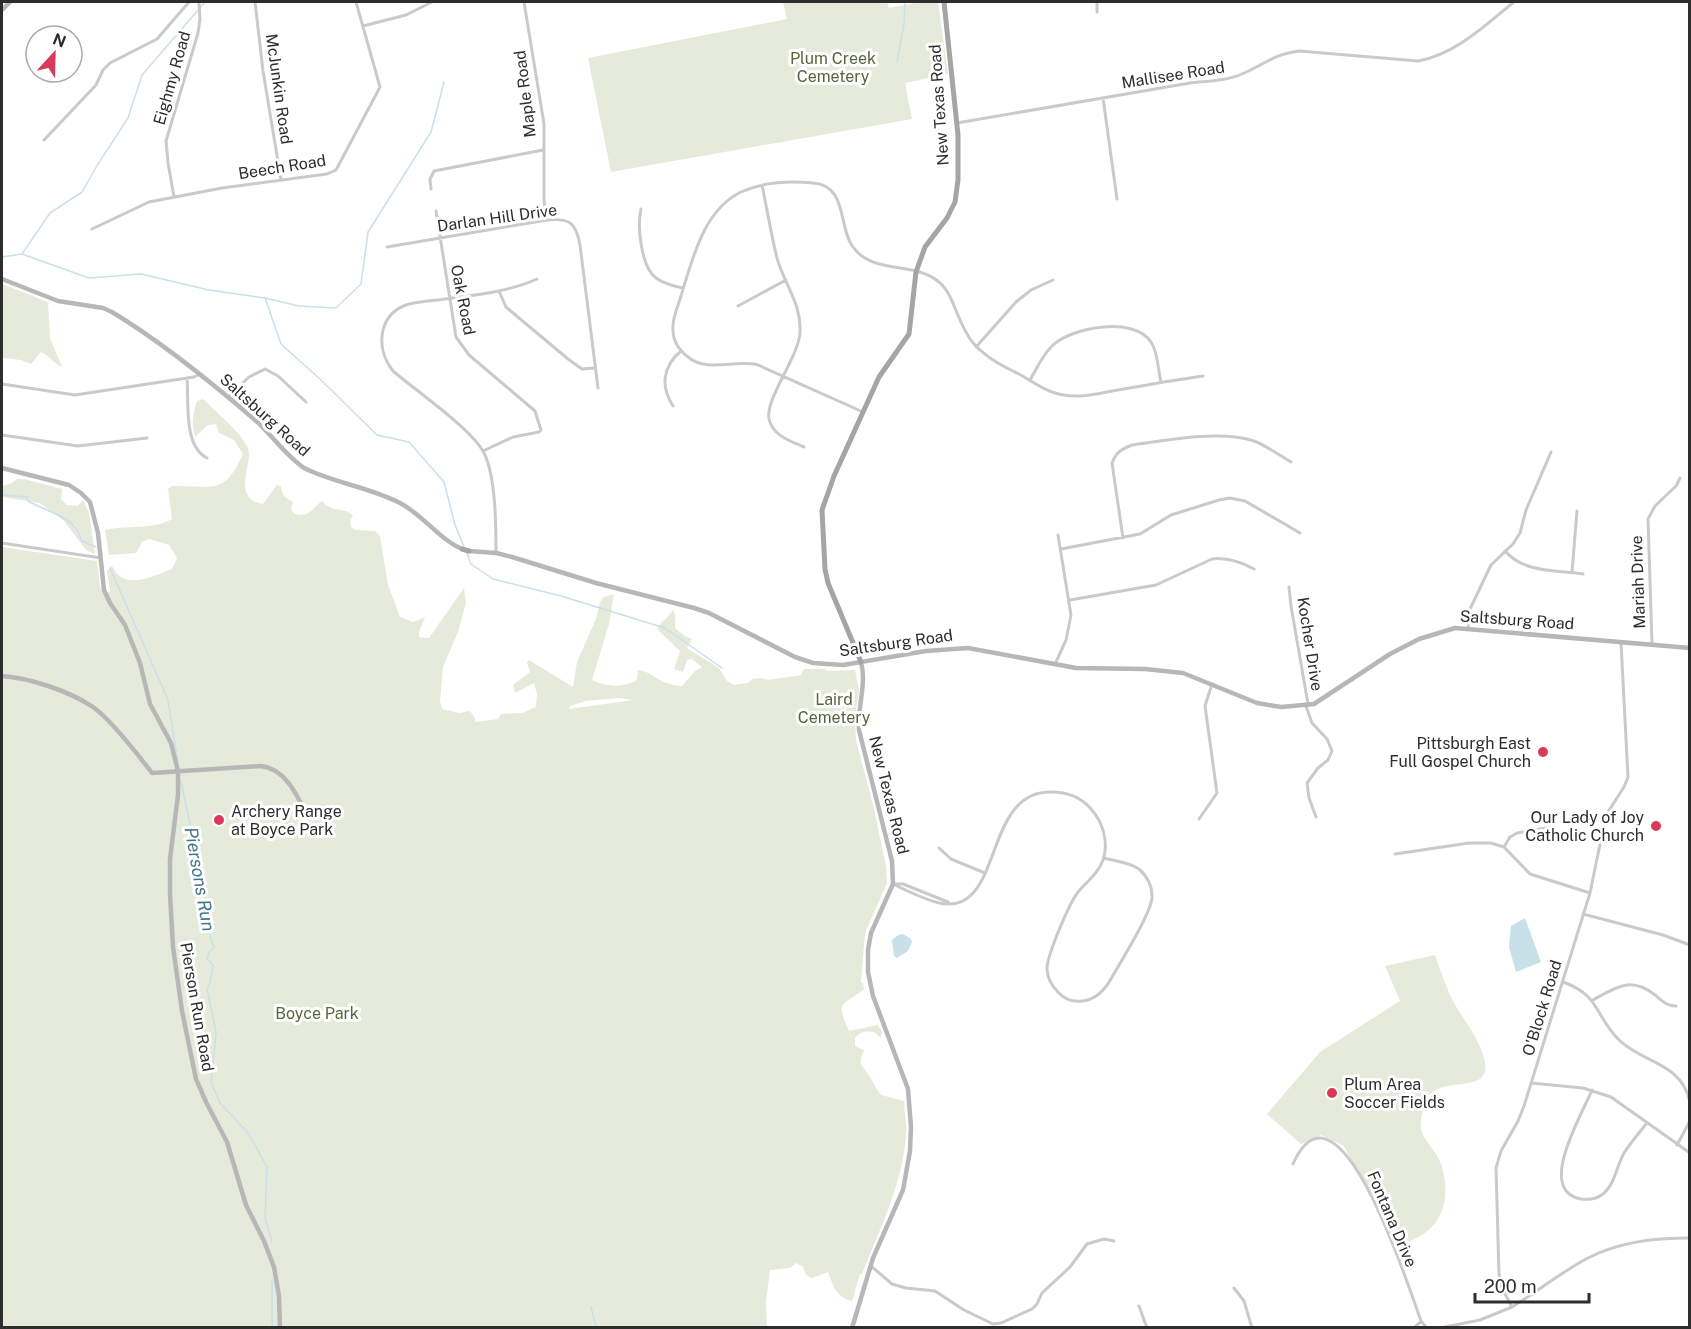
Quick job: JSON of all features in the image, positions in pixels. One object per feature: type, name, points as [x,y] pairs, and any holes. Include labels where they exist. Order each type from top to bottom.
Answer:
[{"type":"main road","points":[[2,10],[10,2]]},
{"type":"main road","name":"New Texas Road","points":[[893,884],[891,861],[859,730],[864,677],[861,662],[828,583],[825,569],[822,510],[834,476],[882,370],[909,334],[916,272],[925,247],[947,218],[955,202],[959,154],[944,2]]},
{"type":"main road","name":"Saltsburg Road","points":[[2,279],[58,301],[103,308],[112,312],[172,352],[200,374],[257,421],[291,458],[304,468],[400,503],[448,541],[462,549],[496,554],[709,613],[795,657],[813,663],[829,666],[926,651],[984,649],[1076,668],[1172,671],[1267,706],[1307,706],[1320,701],[1383,658],[1411,643],[1445,630],[1468,628],[1689,648]]},
{"type":"main road","name":"Pierson Run Road","points":[[2,468],[61,482],[81,493],[90,502],[102,558],[106,597],[125,625],[140,663],[150,704],[171,743],[178,771],[177,809],[170,859],[170,894],[173,947],[182,1011],[196,1079],[227,1142],[246,1205],[264,1240],[274,1267],[279,1296],[280,1328]]},
{"type":"main road","points":[[2,676],[41,683],[92,707],[152,773],[269,767],[283,775],[306,813]]},
{"type":"main road","points":[[852,1328],[871,1265],[903,1190],[910,1151],[908,1089],[873,996],[868,972],[869,940],[893,884]]},
{"type":"street","points":[[44,140],[92,90],[103,70],[110,63],[157,39],[189,2]]},
{"type":"street","name":"Eighmy Road","points":[[174,197],[166,141],[198,33],[199,2]]},
{"type":"street","name":"McJunkin Road","points":[[255,2],[263,71],[281,180]]},
{"type":"street","name":"Beech Road","points":[[92,229],[142,204],[222,188],[327,174],[336,170],[379,92],[378,78],[356,2]]},
{"type":"street","points":[[363,27],[406,15],[432,2]]},
{"type":"street","name":"Maple Road","points":[[524,2],[543,117],[544,200],[547,220]]},
{"type":"street","points":[[1097,2],[1097,12]]},
{"type":"street","name":"Mallisee Road","points":[[957,123],[1229,78],[1281,53],[1299,51],[1419,61],[1430,59],[1458,45],[1514,2]]},
{"type":"street","points":[[1103,98],[1117,199]]},
{"type":"street","points":[[431,189],[430,179],[434,171],[543,150]]},
{"type":"street","points":[[863,412],[784,375],[750,363],[702,364],[690,359],[681,351],[675,340],[673,317],[687,272],[710,221],[741,192],[762,185],[811,183],[821,185],[838,200],[847,238],[861,256],[880,264],[933,278],[947,290],[964,332],[976,346],[992,360],[1055,393],[1072,396],[1203,376]]},
{"type":"street","points":[[762,185],[777,258],[795,301],[800,333],[797,346],[772,402],[769,418],[780,435],[804,447]]},
{"type":"street","points":[[640,209],[638,220],[645,258],[650,271],[656,278],[668,285],[683,288]]},
{"type":"street","name":"Oak Road","points":[[436,211],[453,324],[460,345],[535,411],[541,430],[513,437],[483,451]]},
{"type":"street","name":"Darlan Hill Drive","points":[[387,247],[547,220],[566,221],[572,224],[577,232],[598,388]]},
{"type":"street","points":[[496,554],[493,493],[483,451],[465,431],[393,370],[385,359],[381,344],[384,326],[391,315],[406,305],[498,291],[537,279]]},
{"type":"street","points":[[738,306],[786,280]]},
{"type":"street","points":[[976,346],[1016,302],[1031,290],[1053,280]]},
{"type":"street","points":[[498,291],[506,307],[568,359],[580,368],[594,368]]},
{"type":"street","points":[[1030,380],[1044,356],[1060,340],[1076,332],[1119,326],[1140,331],[1151,342],[1161,382]]},
{"type":"street","points":[[674,406],[669,398],[666,372],[669,363],[681,351]]},
{"type":"street","points":[[228,397],[249,376],[265,369],[278,376],[306,402]]},
{"type":"street","points":[[2,384],[75,395],[200,374]]},
{"type":"street","points":[[187,378],[189,428],[194,445],[201,455],[207,458]]},
{"type":"street","points":[[2,435],[78,446],[147,438]]},
{"type":"street","points":[[1124,538],[1112,463],[1114,457],[1125,448],[1189,437],[1236,438],[1262,445],[1291,462]]},
{"type":"street","points":[[1468,628],[1470,609],[1475,596],[1491,565],[1513,544],[1520,533],[1526,510],[1551,452]]},
{"type":"street","name":"Mariah Drive","points":[[1652,644],[1648,519],[1655,506],[1676,486],[1680,478]]},
{"type":"street","points":[[1061,549],[1124,538],[1146,531],[1171,514],[1230,498],[1245,501],[1300,533]]},
{"type":"street","points":[[1572,572],[1577,511]]},
{"type":"street","points":[[1055,664],[1070,626],[1070,600],[1058,535]]},
{"type":"street","points":[[2,543],[102,558]]},
{"type":"street","points":[[1505,552],[1515,562],[1526,567],[1583,574]]},
{"type":"street","points":[[1070,600],[1156,585],[1212,559],[1233,560],[1254,569]]},
{"type":"street","name":"Kocher Drive","points":[[1289,587],[1307,706],[1312,723],[1327,739],[1332,751],[1328,760],[1307,783],[1309,798],[1316,817]]},
{"type":"street","name":"O'Block Road","points":[[1512,1307],[1502,1288],[1499,1274],[1496,1168],[1501,1151],[1522,1114],[1590,893],[1606,815],[1628,777],[1621,641]]},
{"type":"street","points":[[1199,819],[1217,793],[1205,706],[1212,684]]},
{"type":"street","points":[[893,884],[903,884],[949,903],[957,902],[972,895],[986,873],[1007,818],[1024,800],[1043,792],[1062,792],[1084,801],[1099,819],[1105,846],[1104,858],[1071,905],[1047,969],[1052,986],[1061,995],[1081,1002],[1091,1000],[1101,994],[1150,904],[1152,891],[1145,875],[1132,865],[1104,858]]},
{"type":"street","points":[[1504,847],[1510,837],[1517,833],[1552,827]]},
{"type":"street","points":[[1395,854],[1476,842],[1504,847],[1530,874],[1590,893]]},
{"type":"street","points":[[939,848],[951,859],[986,873]]},
{"type":"street","points":[[1583,914],[1663,935],[1689,945]]},
{"type":"street","points":[[1563,982],[1581,990],[1593,1000],[1621,1041],[1677,1076],[1685,1087],[1689,1102]]},
{"type":"street","points":[[1593,1000],[1617,987],[1629,984],[1646,989],[1667,1005],[1676,1006]]},
{"type":"street","points":[[1531,1083],[1592,1090],[1617,1100],[1689,1153]]},
{"type":"street","points":[[1592,1090],[1569,1140],[1561,1169],[1563,1185],[1575,1197],[1590,1200],[1606,1191],[1624,1153],[1647,1123]]},
{"type":"street","points":[[1677,1146],[1689,1121]]},
{"type":"street","name":"Fontana Drive","points":[[1293,1164],[1300,1148],[1312,1139],[1322,1138],[1333,1141],[1341,1147],[1359,1170],[1378,1210],[1421,1321],[1426,1328]]},
{"type":"street","points":[[1440,1328],[1493,1316],[1512,1307],[1568,1270],[1601,1252],[1651,1238],[1689,1238]]},
{"type":"street","points":[[871,1265],[892,1284],[906,1288],[935,1290],[964,1310],[993,1324],[1032,1309],[1042,1293],[1070,1267],[1087,1244],[1104,1239],[1114,1241]]},
{"type":"street","points":[[1234,1288],[1244,1300],[1252,1328]]},
{"type":"street","points":[[1139,1306],[1147,1328]]},
{"type":"street","points":[[1414,1328],[1421,1321]]},
{"type":"green space","name":"Plum Creek Cemetery","points":[[783,2],[887,2],[889,8],[920,2],[938,2],[948,74],[905,83],[912,119],[611,172],[588,58],[787,19]]},
{"type":"green space","points":[[2,284],[48,302],[50,338],[62,367],[41,352],[31,364],[21,360],[2,358]]},
{"type":"green space","name":"Boyce Park","points":[[203,399],[243,439],[247,446],[249,459],[246,490],[248,496],[254,501],[263,504],[277,485],[281,486],[284,496],[293,502],[291,509],[295,514],[304,515],[322,501],[334,509],[353,515],[350,521],[351,527],[355,530],[375,531],[380,536],[388,585],[400,617],[413,622],[425,617],[419,637],[429,638],[464,588],[466,603],[458,632],[443,667],[440,701],[442,709],[459,713],[470,711],[475,722],[498,719],[501,714],[522,713],[536,707],[537,694],[534,683],[515,693],[513,685],[530,672],[527,663],[529,660],[573,687],[577,662],[596,619],[600,602],[604,597],[614,594],[609,624],[592,680],[598,682],[614,686],[626,684],[637,680],[638,670],[667,683],[682,686],[695,671],[702,667],[692,659],[687,660],[683,672],[674,669],[680,651],[657,629],[673,610],[675,628],[692,639],[687,648],[719,668],[727,681],[734,685],[748,683],[752,679],[768,680],[801,675],[804,669],[855,670],[859,690],[855,717],[856,740],[874,809],[886,866],[887,883],[865,933],[861,982],[864,989],[843,1005],[842,1013],[849,1031],[878,1025],[882,1032],[881,1038],[874,1032],[862,1033],[855,1038],[855,1046],[864,1050],[861,1065],[881,1095],[904,1101],[906,1129],[901,1169],[896,1187],[862,1274],[860,1274],[852,1301],[839,1294],[828,1272],[812,1278],[806,1275],[803,1267],[796,1263],[790,1268],[770,1270],[766,1302],[767,1327],[2,1327],[2,547],[97,561],[100,587],[104,595],[110,591],[107,571],[112,566],[120,576],[133,580],[140,580],[172,569],[177,558],[169,545],[149,539],[142,542],[136,553],[109,555],[105,530],[156,525],[172,519],[168,489],[172,486],[215,486],[230,477],[243,454],[234,440],[219,433],[216,424],[208,425],[195,437],[193,419],[197,401]],"holes":[[[619,698],[634,700],[569,709],[570,706],[585,701]]]},
{"type":"green space","points":[[17,479],[62,489],[61,499],[67,505],[78,506],[83,500],[89,513],[95,554],[86,550],[64,521],[40,503],[2,497],[2,484],[3,486],[12,483]]},
{"type":"green space","points":[[1435,955],[1451,997],[1477,1040],[1485,1062],[1485,1071],[1477,1081],[1440,1088],[1425,1099],[1421,1127],[1443,1169],[1445,1199],[1439,1217],[1426,1232],[1396,1246],[1344,1146],[1321,1135],[1301,1144],[1267,1114],[1320,1052],[1400,1001],[1385,966]]},
{"type":"water","points":[[1525,918],[1541,962],[1516,972],[1509,947],[1511,926]]},
{"type":"water","points":[[903,934],[912,942],[908,951],[897,958],[894,956],[892,940]]},
{"type":"waterway","points":[[22,254],[50,213],[82,192],[128,118],[142,75],[205,2]]},
{"type":"waterway","points":[[897,62],[904,24],[905,2]]},
{"type":"waterway","points":[[2,257],[22,254],[89,278],[141,274],[209,290],[265,298],[299,306],[336,308],[361,284],[368,232],[431,132],[444,82]]},
{"type":"waterway","points":[[265,298],[281,344],[377,435],[409,442],[444,482],[455,525],[465,549]]},
{"type":"waterway","points":[[2,495],[27,497],[28,501],[67,520],[73,525],[82,541],[96,547]]},
{"type":"waterway","points":[[467,553],[471,564],[493,579],[561,596],[665,628],[722,668]]},
{"type":"waterway","points":[[110,568],[168,700],[178,763]]},
{"type":"waterway","name":"Piersons Run","points":[[181,781],[207,905],[203,913],[214,948],[209,952],[207,959],[213,965],[207,989],[216,1032],[211,1082],[220,1103],[249,1134],[267,1167],[265,1218],[272,1241]]},
{"type":"waterway","name":"Piersons Run","points":[[272,1280],[272,1328]]},
{"type":"waterway","points":[[591,1307],[596,1328]]},
{"type":"place","name":"Pittsburgh East Full Gospel Church","points":[[1543,752]]},
{"type":"place","name":"Archery Range at Boyce Park","points":[[219,820]]},
{"type":"place","name":"Our Lady of Joy Catholic Church","points":[[1656,826]]},
{"type":"place","name":"Plum Area Soccer Fields","points":[[1332,1093]]},
{"type":"park label","name":"Laird Cemetery","points":[[834,708]]}]
